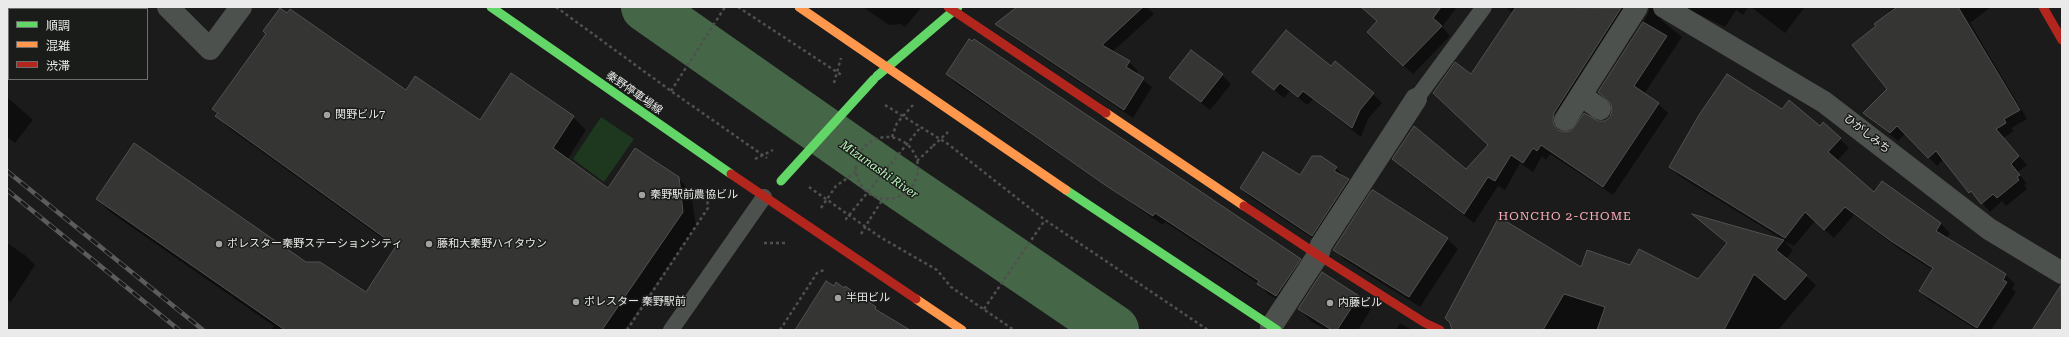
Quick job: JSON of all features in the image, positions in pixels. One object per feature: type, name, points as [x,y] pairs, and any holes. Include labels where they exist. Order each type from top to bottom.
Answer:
[{"type":"street","points":[[168,7],[210,49],[241,7]]},
{"type":"street","name":"秦野停車場線","points":[[491,7],[773,189],[962,330]]},
{"type":"street","points":[[799,7],[1274,328],[1318,255],[1321,245],[1416,99]]},
{"type":"street","points":[[1566,120],[1637,7]]},
{"type":"street","name":"ひがしみち","points":[[1664,7],[1824,102],[1989,229],[2062,273]]},
{"type":"street","points":[[2043,7],[2062,40]]},
{"type":"street","points":[[773,189],[874,79],[953,8],[1318,255],[1440,330]]},
{"type":"street","points":[[1581,95],[1600,109]]},
{"type":"lane","points":[[1416,99],[1484,7]]},
{"type":"lane","points":[[671,330],[773,189]]},
{"type":"path","points":[[556,7],[772,162]]},
{"type":"path","points":[[671,91],[725,7]]},
{"type":"path","points":[[738,7],[848,80]]},
{"type":"path","points":[[829,88],[834,83],[841,58]]},
{"type":"path","points":[[881,102],[920,128],[948,144],[1045,220],[1208,330]]},
{"type":"path","points":[[892,137],[897,123],[913,105]]},
{"type":"path","points":[[846,220],[848,215],[920,128]]},
{"type":"path","points":[[917,161],[948,132]]},
{"type":"path","points":[[892,137],[901,140],[908,146],[917,161],[918,171],[915,181],[910,189],[902,195],[883,199],[873,196],[865,190],[859,182],[856,172],[856,163],[865,146],[873,140],[892,137]]},
{"type":"path","points":[[755,159],[773,151],[778,145]]},
{"type":"path","points":[[820,208],[836,186],[856,172]]},
{"type":"path","points":[[804,184],[880,237],[937,270],[952,287],[1014,330]]},
{"type":"path","points":[[861,234],[883,199]]},
{"type":"path","points":[[627,330],[702,217]]},
{"type":"path","points":[[984,309],[1045,220]]},
{"type":"path","points":[[780,330],[818,273],[828,268]]},
{"type":"green space","points":[[601,117],[634,139],[604,182],[573,159]]},
{"type":"building","points":[[1017,7],[1143,7],[1102,45],[1130,61],[1126,67],[1144,78],[1124,110],[995,24]]},
{"type":"building","points":[[1361,7],[1441,7],[1433,18],[1442,26],[1403,66],[1367,32],[1377,21]]},
{"type":"building","points":[[1516,7],[1621,8],[1554,113],[1554,125],[1558,130],[1564,132],[1571,131],[1584,113],[1598,121],[1605,121],[1610,117],[1612,111],[1611,104],[1598,92],[1643,22],[1667,36],[1634,86],[1659,103],[1603,187],[1541,145],[1537,151],[1533,148],[1523,163],[1511,155],[1495,181],[1488,177],[1464,214],[1392,159],[1414,126],[1466,169],[1488,145],[1433,93],[1455,62],[1471,74]]},
{"type":"building","points":[[1897,7],[1958,7],[2020,110],[2004,119],[2006,123],[1996,129],[2019,156],[2011,164],[2020,175],[2017,177],[2019,180],[1997,198],[1993,194],[1981,204],[1971,191],[1969,193],[1936,151],[1928,158],[1897,126],[1890,133],[1863,113],[1887,89],[1852,45],[1876,26],[1874,24]]},
{"type":"building","points":[[280,8],[287,13],[290,9],[406,90],[415,76],[480,120],[511,73],[574,116],[553,148],[608,188],[635,148],[679,177],[683,212],[602,330],[285,330],[96,199],[134,143],[306,262],[320,262],[366,292],[396,246],[215,116],[218,113],[212,109],[266,34],[263,31]]},
{"type":"building","points":[[1286,30],[1331,66],[1335,61],[1374,93],[1360,110],[1352,128],[1303,91],[1298,97],[1280,83],[1274,90],[1252,72]]},
{"type":"building","points":[[969,39],[972,41],[974,39],[1301,259],[1276,296],[1257,284],[1259,281],[1155,213],[1153,216],[1108,187],[946,74]]},
{"type":"building","points":[[1191,50],[1223,74],[1201,102],[1169,78]]},
{"type":"building","points":[[1727,74],[1782,109],[1789,100],[1820,126],[1823,122],[1841,138],[1828,152],[1874,192],[1882,181],[1941,223],[1936,231],[2006,274],[2003,280],[2007,282],[1977,328],[1919,291],[1933,268],[1891,241],[1845,207],[1824,230],[1805,212],[1785,238],[1669,167],[1699,115]]},
{"type":"building","points":[[1263,152],[1300,175],[1312,156],[1321,156],[1337,167],[1334,171],[1349,179],[1312,236],[1240,188]]},
{"type":"building","points":[[1373,190],[1448,238],[1409,297],[1333,250]]},
{"type":"building","points":[[1692,214],[1784,240],[1776,250],[1807,275],[1785,300],[1754,274],[1724,330],[1597,330],[1605,307],[1564,294],[1543,330],[1452,330],[1450,323],[1445,318],[1499,217],[1581,267],[1587,250],[1630,265],[1639,249],[1698,279],[1727,243]]},
{"type":"building","name":"内藤ビル","points":[[1322,272],[1359,296],[1337,330],[1332,330],[1298,309]]},
{"type":"building","name":"半田ビル","points":[[826,281],[834,286],[836,282],[844,288],[845,286],[876,307],[875,309],[910,330],[795,330]]},
{"type":"building","points":[[2061,285],[2062,330],[2032,330]]},
{"type":"waterway","name":"Mizunashi River","points":[[646,7],[883,173],[1114,330]]},
{"type":"railway","points":[[7,171],[203,330]]},
{"type":"railway","points":[[7,190],[179,330]]},
{"type":"traffic: fast","points":[[491,7],[731,174]]},
{"type":"traffic: fast","points":[[877,76],[958,7]]},
{"type":"traffic: fast","points":[[781,181],[874,79]]},
{"type":"traffic: fast","points":[[1066,190],[1277,330]]},
{"type":"traffic: slow","points":[[799,7],[1066,190]]},
{"type":"traffic: slow","points":[[1106,113],[1244,206]]},
{"type":"traffic: slow","points":[[916,299],[962,330]]},
{"type":"traffic: jam","points":[[948,7],[1106,113]]},
{"type":"traffic: jam","points":[[2043,7],[2062,40]]},
{"type":"traffic: jam","points":[[731,174],[916,299]]},
{"type":"traffic: jam","points":[[1244,206],[1425,323],[1440,330]]},
{"type":"place","name":"関野ビル7","points":[[327,115]]},
{"type":"place","name":"秦野駅前農協ビル","points":[[642,195]]},
{"type":"place","name":"ポレスター秦野ステーションシティ","points":[[219,244]]},
{"type":"place","name":"藤和大秦野ハイタウン","points":[[429,244]]},
{"type":"place","name":"半田ビル","points":[[838,298]]},
{"type":"place","name":"ポレスター 秦野駅前","points":[[576,302]]},
{"type":"place","name":"内藤ビル","points":[[1330,303]]},
{"type":"district","name":"HONCHO 2-CHOME","points":[[1565,216]]}]
